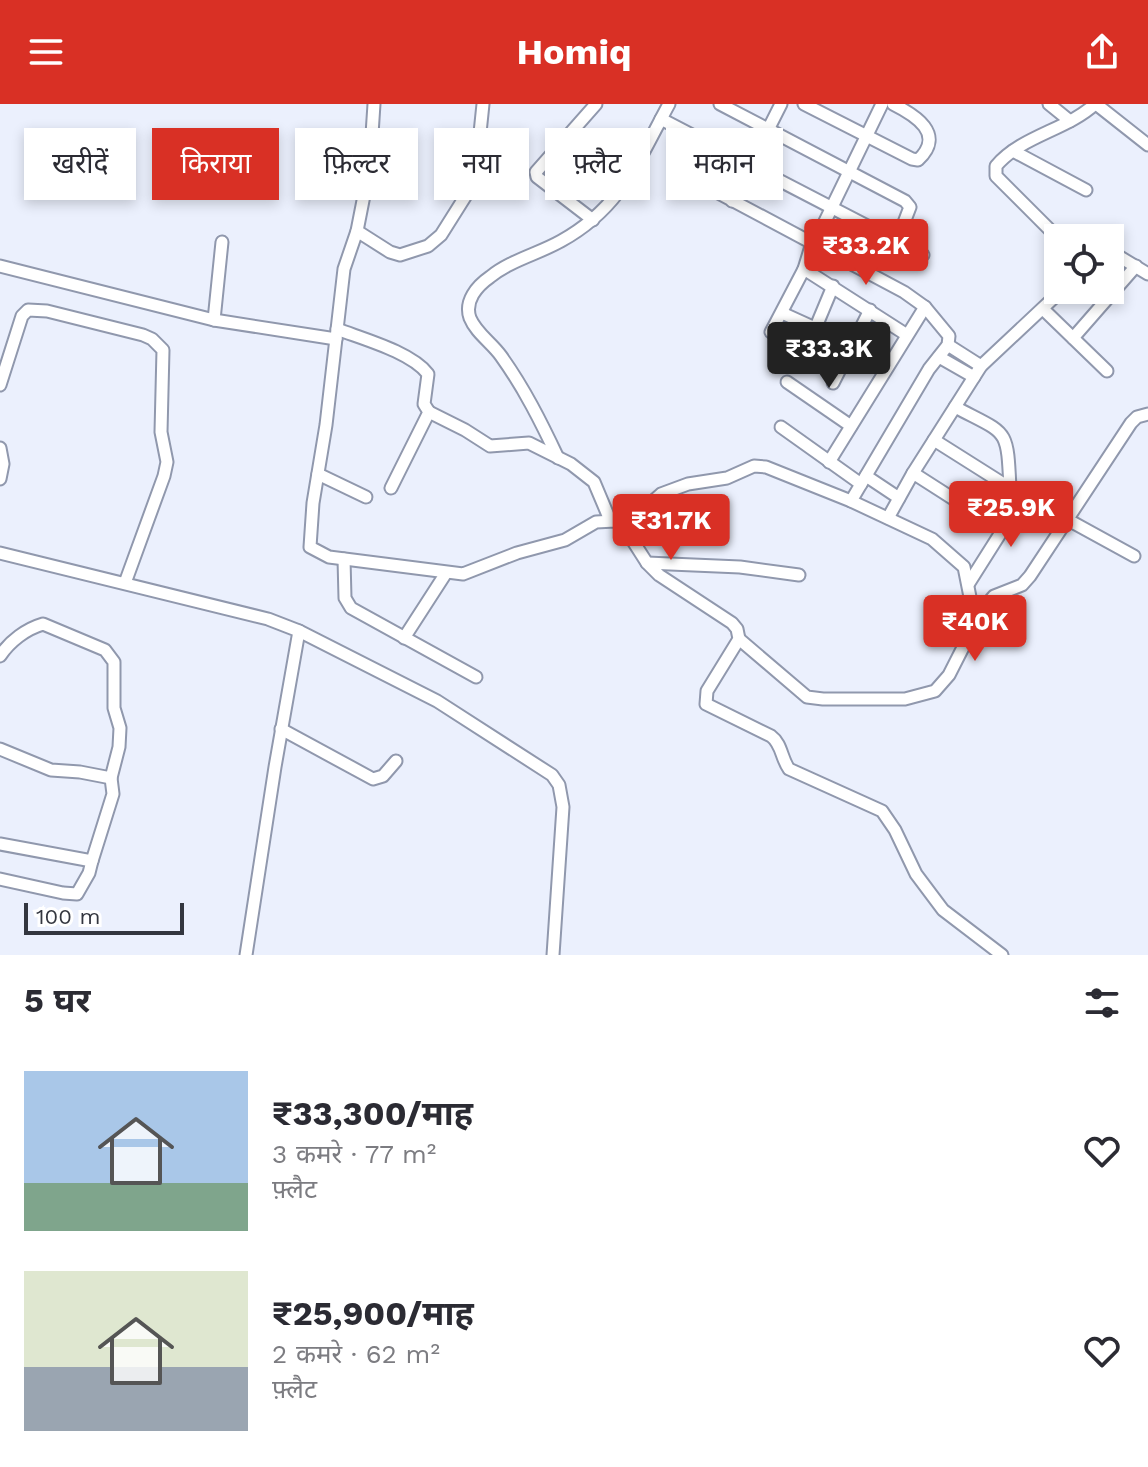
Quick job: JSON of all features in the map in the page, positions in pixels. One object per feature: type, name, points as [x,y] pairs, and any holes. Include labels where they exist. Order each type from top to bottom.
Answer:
[{"type":"street","points":[[374,104],[370,165],[357,231],[344,269],[313,503],[310,547],[329,557],[446,573],[472,572],[517,553],[565,540],[596,522],[610,520],[624,527],[647,563],[691,599],[732,623],[739,639],[807,697],[905,699],[923,696],[941,685],[949,675],[975,622],[994,596],[1026,581],[1131,423],[1142,414],[1148,414]]},
{"type":"street","points":[[357,231],[400,255],[428,246],[441,235],[475,181],[483,104]]},
{"type":"street","points":[[593,220],[537,177],[536,172],[596,104]]},
{"type":"street","points":[[558,458],[524,391],[500,355],[475,327],[469,316],[469,304],[475,291],[490,276],[561,241],[611,204],[669,104]]},
{"type":"street","points":[[720,104],[767,128]]},
{"type":"street","points":[[769,128],[781,104]]},
{"type":"street","points":[[804,104],[912,159],[922,158],[929,139],[926,127],[913,114],[893,104]]},
{"type":"street","points":[[771,332],[882,104]]},
{"type":"street","points":[[1049,104],[1070,121]]},
{"type":"street","points":[[1044,224],[996,176],[996,166],[1013,151],[1096,104],[1148,145]]},
{"type":"street","points":[[661,119],[679,128]]},
{"type":"street","points":[[783,136],[909,204],[910,214],[897,241]]},
{"type":"street","points":[[1013,151],[1086,190]]},
{"type":"street","points":[[783,182],[923,255]]},
{"type":"street","points":[[732,201],[904,292],[925,307],[949,336],[948,345],[929,369],[851,501]]},
{"type":"street","points":[[214,320],[222,242]]},
{"type":"street","points":[[1124,259],[1148,274]]},
{"type":"street","points":[[0,266],[214,320],[337,334],[382,345],[426,370],[429,379],[424,404],[429,412],[490,446],[529,443],[588,475],[600,494],[610,520]]},
{"type":"street","points":[[1073,338],[1136,266]]},
{"type":"street","points":[[804,269],[907,335]]},
{"type":"street","points":[[800,365],[833,286]]},
{"type":"street","points":[[888,518],[982,365],[1048,304]]},
{"type":"street","points":[[829,462],[925,307]]},
{"type":"street","points":[[1043,309],[1107,371]]},
{"type":"street","points":[[0,385],[22,316],[28,310],[47,311],[143,335],[163,350],[161,432],[167,462],[125,583]]},
{"type":"street","points":[[833,383],[870,310]]},
{"type":"street","points":[[782,313],[815,328]]},
{"type":"street","points":[[948,345],[982,365]]},
{"type":"street","points":[[939,357],[974,377]]},
{"type":"street","points":[[787,382],[851,426]]},
{"type":"street","points":[[955,407],[1004,436],[1010,488]]},
{"type":"street","points":[[391,488],[429,412]]},
{"type":"street","points":[[781,427],[829,462],[899,498]]},
{"type":"street","points":[[934,440],[1010,488],[1134,556]]},
{"type":"street","points":[[0,448],[3,464],[0,479]]},
{"type":"street","points":[[624,527],[661,494],[688,484],[727,478],[754,466],[773,469],[932,539],[959,559],[967,574],[975,622]]},
{"type":"street","points":[[913,473],[1002,530]]},
{"type":"street","points":[[318,474],[366,497]]},
{"type":"street","points":[[969,583],[1024,496]]},
{"type":"street","points":[[0,553],[268,619],[299,631],[437,701],[552,775],[559,785],[563,807],[553,955]]},
{"type":"street","points":[[344,559],[348,604],[356,613],[476,677]]},
{"type":"street","points":[[647,563],[740,567],[799,575]]},
{"type":"street","points":[[404,638],[446,573]]},
{"type":"street","points":[[0,656],[21,636],[43,624],[105,650],[114,662],[114,708],[120,728],[111,778],[113,794],[89,873],[77,894],[0,879]]},
{"type":"street","points":[[246,955],[299,631]]},
{"type":"street","points":[[739,639],[707,691],[706,704],[771,736],[779,743],[789,769],[882,811],[895,830],[916,874],[943,910],[1002,955]]},
{"type":"street","points":[[281,729],[373,779],[380,779],[396,761]]},
{"type":"street","points":[[0,749],[51,770],[111,778]]},
{"type":"street","points":[[0,844],[92,861]]}]
